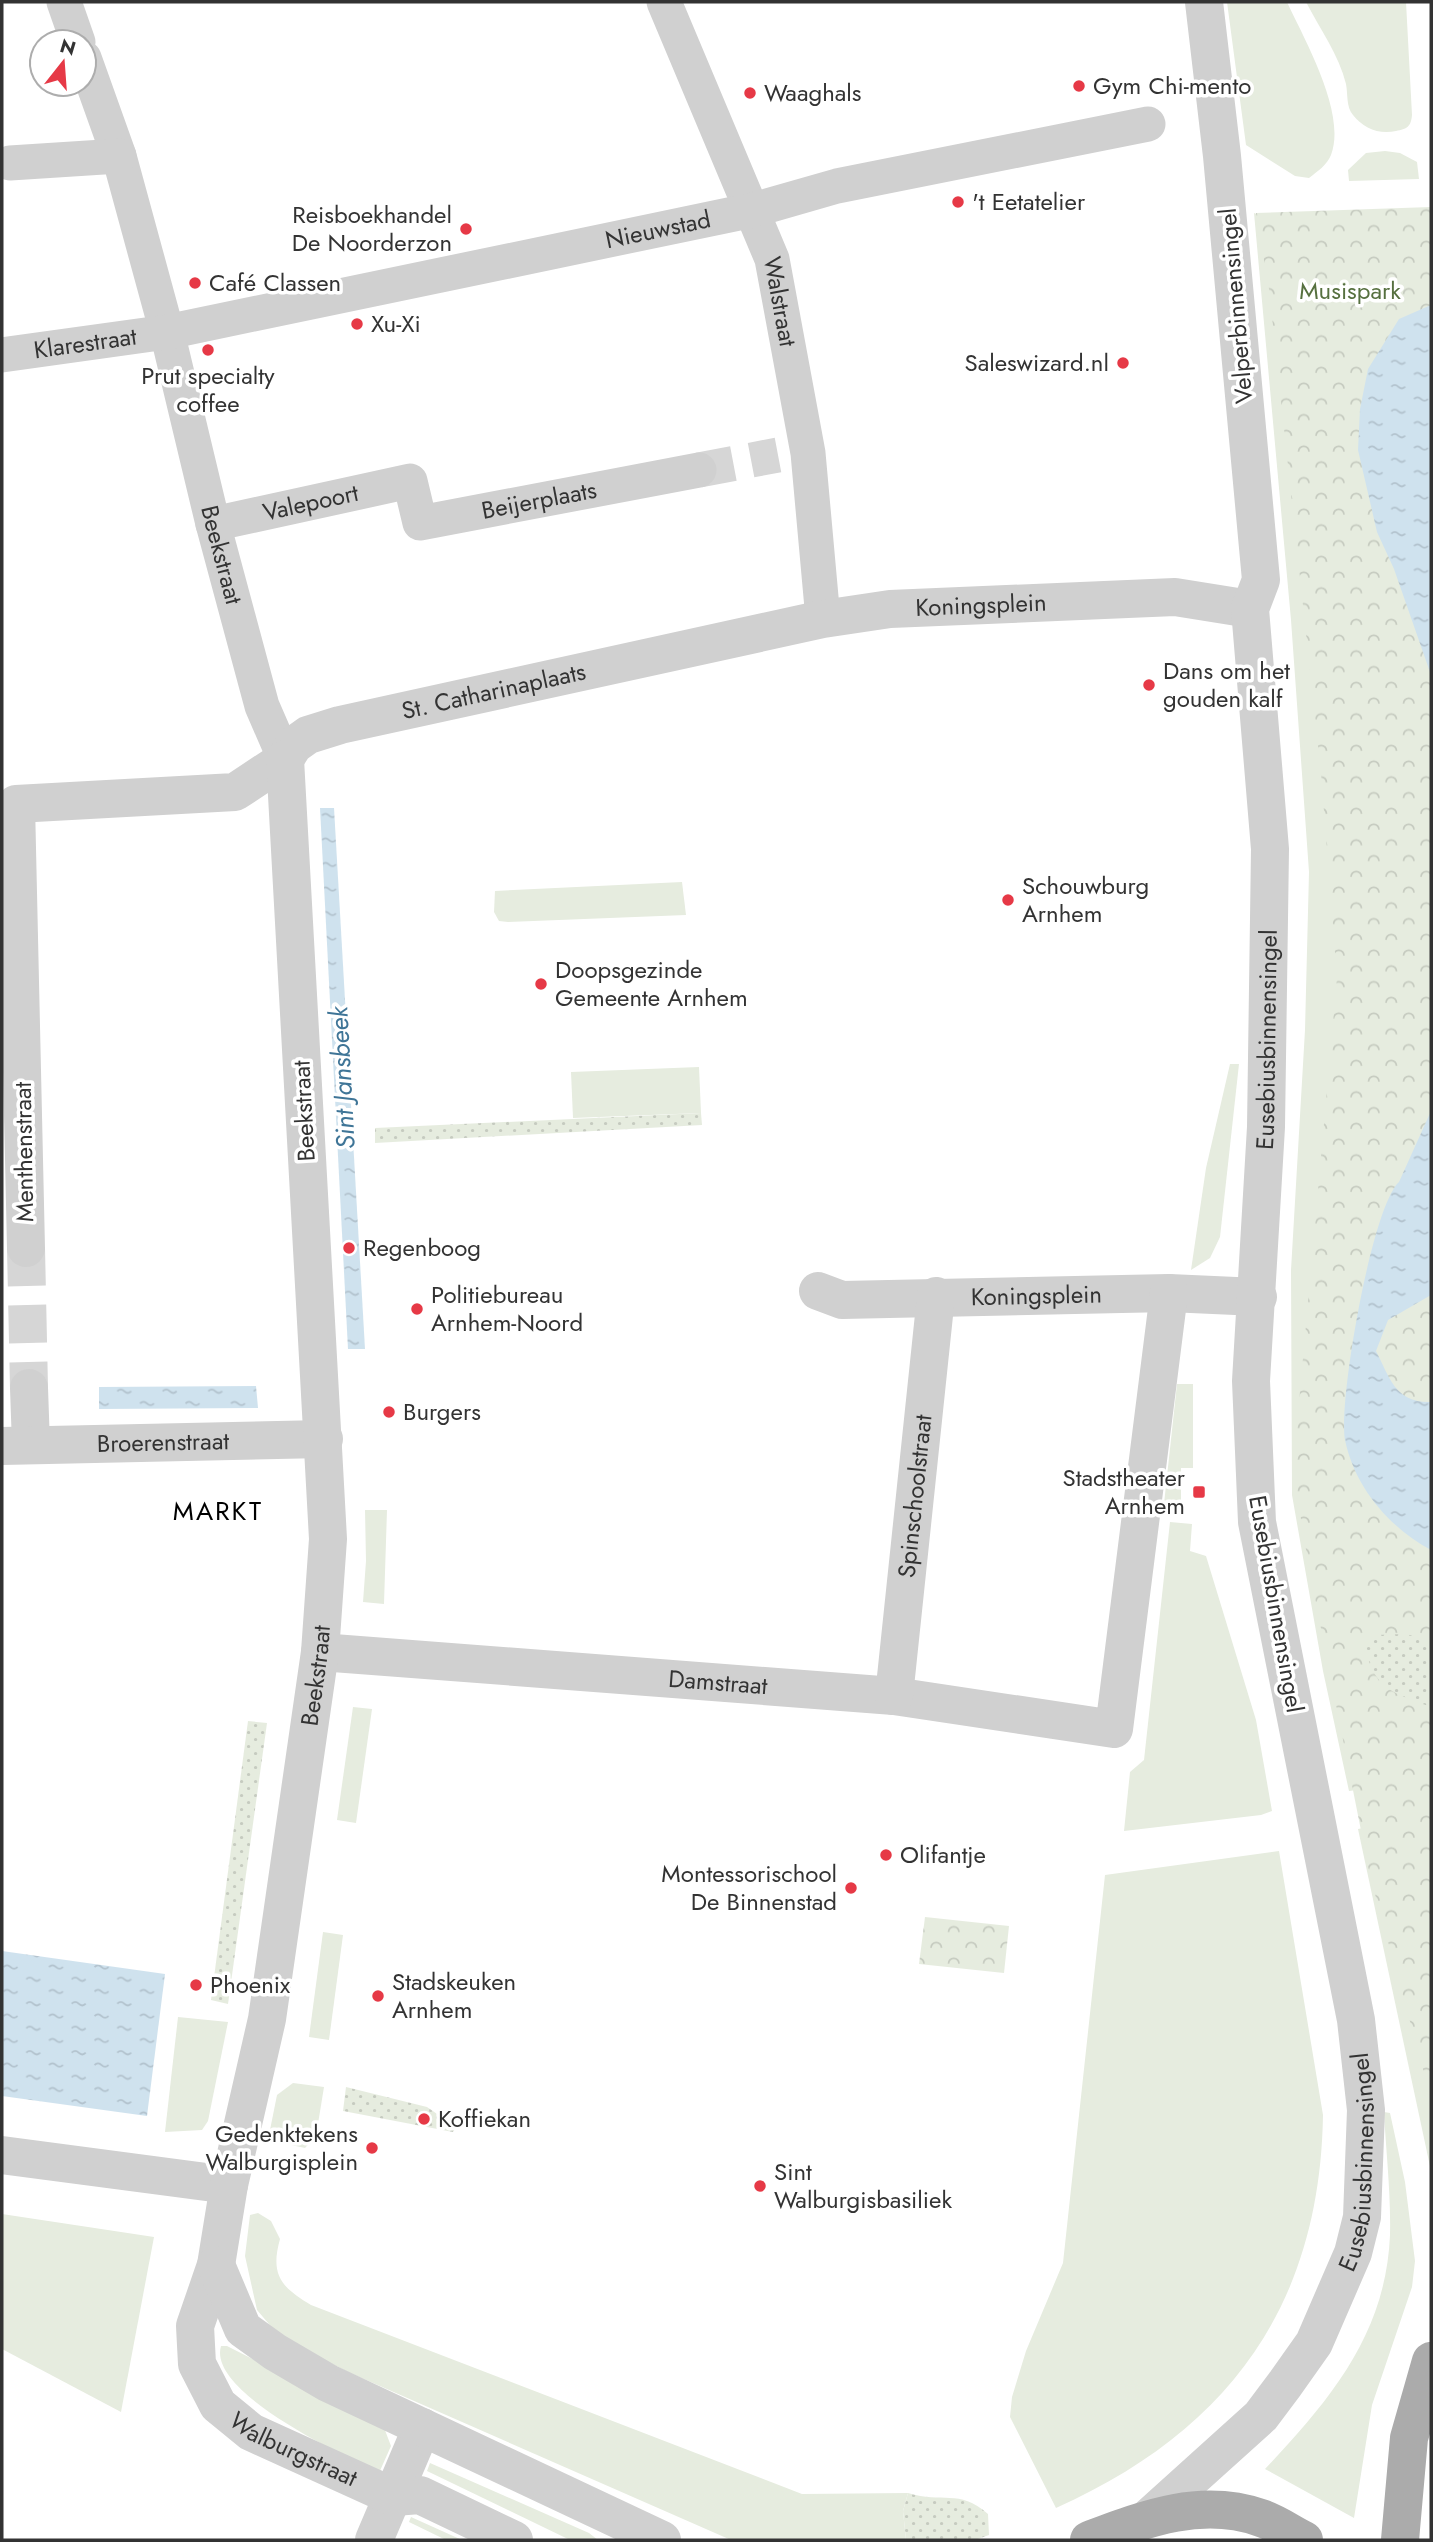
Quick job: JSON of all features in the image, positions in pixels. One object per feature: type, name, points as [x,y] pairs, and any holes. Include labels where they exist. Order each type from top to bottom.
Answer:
[{"type":"main road","points":[[1400,2540],[1409,2438],[1431,2361]]},
{"type":"main road","points":[[1089,2540],[1148,2518],[1185,2510],[1219,2510],[1261,2518],[1304,2540]]},
{"type":"street","points":[[64,2],[74,28]]},
{"type":"street","name":"Walstraat","points":[[664,2],[772,259],[793,454],[823,619]]},
{"type":"street","name":"Velperbinnensingel","points":[[1204,2],[1222,156],[1261,580],[1250,609]]},
{"type":"street","name":"Beekstraat","points":[[98,97],[119,156],[167,331],[213,524],[262,706],[285,759],[328,1539],[320,1652],[267,2019],[229,2185]]},
{"type":"street","name":"Nieuwstad","points":[[167,331],[753,210],[837,186],[1148,124]]},
{"type":"street","points":[[10,163],[119,156]]},
{"type":"street","name":"Klarestraat","points":[[2,355],[167,331]]},
{"type":"street","name":"Beijerplaats","points":[[410,481],[420,523],[699,470]]},
{"type":"street","name":"Valepoort","points":[[213,524],[410,481]]},
{"type":"street","name":"Koningsplein","points":[[713,642],[823,619],[890,609],[1175,597],[1250,609]]},
{"type":"street","name":"Eusebiusbinnensingel","points":[[1148,2518],[1261,2416],[1292,2374],[1314,2343],[1353,2253],[1362,2217],[1366,2110],[1356,2020],[1256,1522],[1251,1381],[1266,1127],[1270,849],[1250,609]]},
{"type":"street","name":"St. Catharinaplaats","points":[[9,804],[235,792],[285,759],[295,745],[308,735],[340,725],[713,642]]},
{"type":"street","name":"Menthenstraat","points":[[9,804],[26,1248]]},
{"type":"street","name":"Koningsplein","points":[[818,1291],[842,1300],[1169,1293],[1258,1297]]},
{"type":"street","name":"Damstraat","points":[[320,1652],[894,1696],[1114,1729],[1169,1293]]},
{"type":"street","name":"Spinschoolstraat","points":[[894,1696],[936,1296]]},
{"type":"street","name":"Broerenstraat","points":[[23,1423],[324,1439]]},
{"type":"street","points":[[2,2155],[229,2185]]},
{"type":"street","name":"Walburgstraat","points":[[229,2185],[216,2265],[195,2326],[197,2364],[218,2405],[251,2432],[394,2497],[421,2495],[514,2540]]},
{"type":"street","points":[[216,2265],[243,2329],[328,2383],[422,2427],[612,2528],[662,2540]]},
{"type":"street","points":[[374,2540],[422,2427]]},
{"type":"green space","points":[[1227,2],[1287,2],[1313,56],[1329,98],[1334,138],[1329,159],[1309,178],[1295,176],[1246,145]]},
{"type":"green space","points":[[1306,2],[1406,2],[1412,115],[1408,127],[1390,132],[1378,131],[1362,124],[1353,115],[1339,63]]},
{"type":"green space","points":[[1366,153],[1400,153],[1417,162],[1419,179],[1349,181],[1348,170]]},
{"type":"green space","name":"Musispark","points":[[1431,207],[1431,2098],[1370,1876],[1309,1568],[1293,1470],[1337,978],[1321,773],[1269,289],[1256,213]]},
{"type":"green space","points":[[1254,213],[1301,232],[1431,1781],[1349,1791],[1323,1671],[1292,1495],[1291,1270],[1305,1030],[1309,872],[1291,620]]},
{"type":"green space","points":[[682,882],[686,915],[508,922],[499,921],[494,912],[495,891]]},
{"type":"green space","points":[[1230,1064],[1239,1064],[1220,1237],[1210,1258],[1191,1270],[1206,1168]]},
{"type":"green space","points":[[699,1067],[701,1113],[573,1118],[571,1072]]},
{"type":"green space","points":[[701,1113],[702,1125],[375,1143],[375,1128]]},
{"type":"green space","points":[[1177,1384],[1193,1384],[1193,1468],[1181,1468],[1181,1513],[1163,1513]]},
{"type":"green space","points":[[365,1510],[387,1510],[384,1604],[363,1602],[366,1561]]},
{"type":"green space","points":[[1170,1522],[1192,1524],[1190,1551],[1206,1556],[1256,1720],[1272,1811],[1261,1815],[1124,1831],[1130,1772],[1144,1760]]},
{"type":"green space","points":[[1406,1634],[1431,1641],[1431,1707],[1387,1688],[1369,1661],[1364,1645],[1375,1635]]},
{"type":"green space","points":[[353,1707],[372,1709],[356,1823],[337,1820]]},
{"type":"green space","points":[[248,1721],[267,1723],[228,2004],[211,2000]]},
{"type":"green space","points":[[1431,1815],[1431,2171],[1358,1829]]},
{"type":"green space","points":[[1279,1851],[1323,2115],[1318,2184],[1304,2246],[1283,2303],[1253,2354],[1215,2400],[1170,2441],[1117,2477],[1056,2508],[1010,2417],[1012,2397],[1026,2351],[1063,2263],[1105,1875]]},
{"type":"green space","points":[[925,1917],[1009,1926],[1004,1973],[919,1964]]},
{"type":"green space","points":[[323,1932],[343,1935],[329,2040],[309,2037]]},
{"type":"green space","points":[[178,2017],[228,2022],[208,2121],[202,2130],[165,2132]]},
{"type":"green space","points":[[293,2083],[324,2087],[316,2136],[305,2148],[268,2140],[277,2095]]},
{"type":"green space","points":[[346,2087],[427,2107],[456,2127],[453,2132],[343,2111]]},
{"type":"green space","points":[[1384,2112],[1390,2113],[1405,2182],[1415,2261],[1412,2287],[1372,2405],[1354,2518],[1265,2469],[1332,2391],[1366,2334],[1378,2304],[1386,2271],[1390,2235]]},
{"type":"green space","points":[[258,2213],[271,2221],[280,2239],[276,2262],[285,2286],[311,2305],[802,2494],[908,2493],[903,2511],[906,2540],[731,2540],[348,2372],[280,2337],[257,2310],[245,2256],[250,2215]]},
{"type":"green space","points":[[2,2214],[154,2237],[121,2412],[2,2349]]},
{"type":"green space","points":[[221,2346],[227,2346],[383,2425],[391,2446],[379,2473],[311,2438],[256,2402],[235,2383],[222,2364]]},
{"type":"green space","points":[[430,2463],[589,2533],[598,2540],[570,2540],[427,2471]]},
{"type":"green space","points":[[908,2493],[968,2501],[988,2514],[989,2535],[975,2540],[906,2540],[903,2511]]},
{"type":"green space","points":[[411,2517],[462,2540],[446,2540],[409,2522]]},
{"type":"water","points":[[1431,305],[1431,675],[1394,569],[1377,532],[1358,450],[1360,409],[1368,369],[1399,319]]},
{"type":"water","name":"Sint Jansbeek","points":[[320,808],[334,808],[365,1349],[348,1349]]},
{"type":"water","points":[[1431,1111],[1431,1295],[1388,1320],[1376,1351],[1390,1379],[1401,1393],[1419,1401],[1431,1402],[1431,1550],[1388,1518],[1366,1490],[1350,1458],[1345,1440],[1344,1419],[1359,1305],[1378,1227]]},
{"type":"water","points":[[256,1386],[258,1408],[99,1409],[99,1387]]},
{"type":"water","points":[[2,1951],[165,1974],[147,2116],[2,2096]]},
{"type":"tunnel","points":[[699,470],[778,455]]},
{"type":"tunnel","points":[[26,1248],[29,1388]]},
{"type":"place","name":"Gym Chi-mento","points":[[1079,86]]},
{"type":"place","name":"Waaghals","points":[[750,93]]},
{"type":"place","name":"'t Eetatelier","points":[[958,202]]},
{"type":"place","name":"Reisboekhandel De Noorderzon","points":[[466,229]]},
{"type":"place","name":"Café Classen","points":[[195,283]]},
{"type":"place","name":"Xu-Xi","points":[[357,324]]},
{"type":"place","name":"Prut specialty coffee","points":[[208,350]]},
{"type":"place","name":"Saleswizard.nl","points":[[1123,363]]},
{"type":"place","name":"Dans om het gouden kalf","points":[[1149,685]]},
{"type":"place","name":"Schouwburg Arnhem","points":[[1008,900]]},
{"type":"place","name":"Doopsgezinde Gemeente Arnhem","points":[[541,984]]},
{"type":"place","name":"Regenboog","points":[[349,1248]]},
{"type":"place","name":"Politiebureau Arnhem-Noord","points":[[417,1309]]},
{"type":"place","name":"Burgers","points":[[389,1412]]},
{"type":"place","name":"Stadstheater Arnhem","points":[[1199,1492]]},
{"type":"place","name":"Olifantje","points":[[886,1855]]},
{"type":"place","name":"Montessorischool De Binnenstad","points":[[851,1888]]},
{"type":"place","name":"Phoenix","points":[[196,1985]]},
{"type":"place","name":"Stadskeuken Arnhem","points":[[378,1996]]},
{"type":"place","name":"Koffiekan","points":[[424,2119]]},
{"type":"place","name":"Gedenktekens Walburgisplein","points":[[372,2148]]},
{"type":"place","name":"Sint Walburgisbasiliek","points":[[760,2186]]},
{"type":"district","name":"MARKT","points":[[218,1511]]}]
